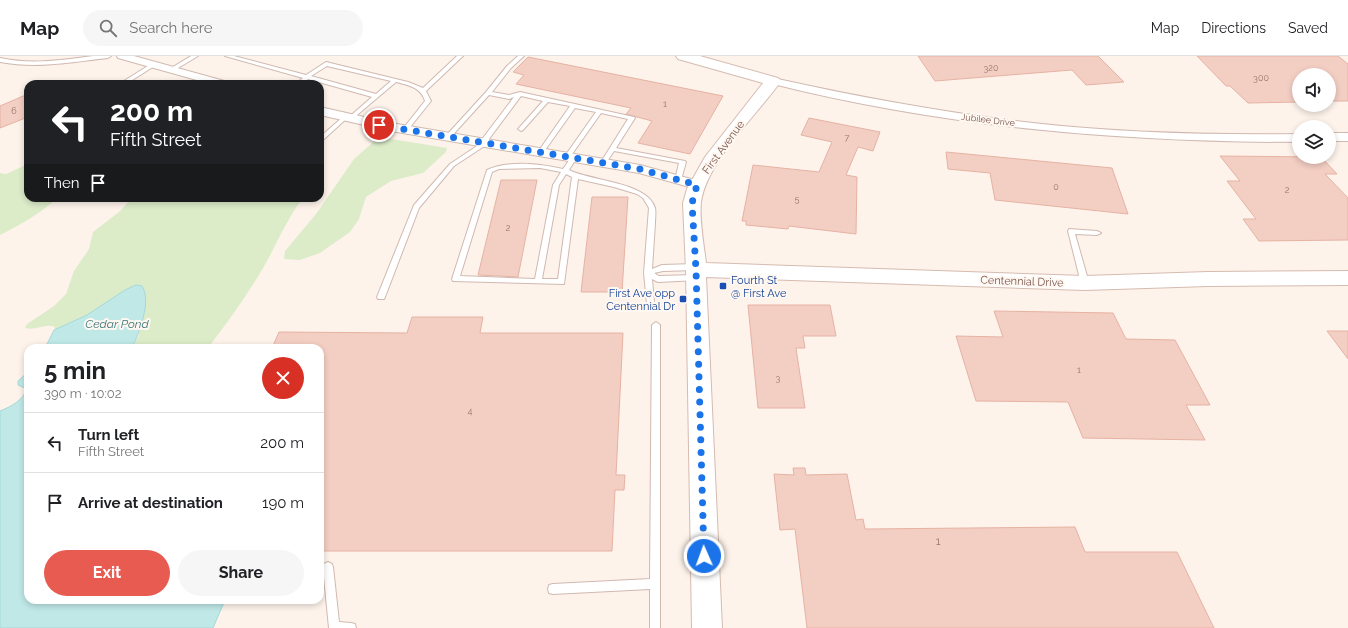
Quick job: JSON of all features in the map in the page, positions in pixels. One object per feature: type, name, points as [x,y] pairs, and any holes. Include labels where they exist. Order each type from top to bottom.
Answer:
[{"type":"street","points":[[122,56],[209,80]]},
{"type":"street","name":"Jubilee Drive","points":[[683,56],[774,81],[908,109],[1051,128],[1178,137],[1292,138]]},
{"type":"street","name":"First Avenue","points":[[707,628],[696,272],[692,203],[697,185],[727,139],[774,81]]},
{"type":"street","points":[[324,113],[447,138],[604,162],[640,169],[697,185]]},
{"type":"street","points":[[1336,137],[1348,137]]},
{"type":"street","name":"Centennial Drive","points":[[696,272],[1085,283],[1208,279],[1348,278]]},
{"type":"lane","points":[[0,60],[23,65],[44,64],[108,56]]},
{"type":"lane","points":[[171,70],[195,56]]},
{"type":"lane","points":[[228,56],[317,80]]},
{"type":"lane","points":[[424,90],[460,56]]},
{"type":"lane","points":[[447,138],[488,93],[508,67],[521,56]]},
{"type":"lane","points":[[303,80],[326,64],[395,80],[424,90],[427,94],[428,102],[405,130]]},
{"type":"lane","points":[[129,80],[153,65]]},
{"type":"lane","points":[[324,137],[377,96],[395,80]]},
{"type":"lane","points":[[324,82],[377,96]]},
{"type":"lane","points":[[488,93],[509,97],[520,94],[632,118],[604,162]]},
{"type":"lane","points":[[381,297],[416,207],[452,165],[483,143],[520,94]]},
{"type":"lane","points":[[521,129],[547,100]]},
{"type":"lane","points":[[541,152],[574,105]]},
{"type":"lane","points":[[538,281],[556,185],[565,171],[571,157],[600,111]]},
{"type":"lane","points":[[612,149],[683,162],[678,180]]},
{"type":"lane","points":[[575,176],[561,282],[456,279],[489,171],[498,167],[540,166],[565,171],[575,176],[616,185],[639,193],[645,197],[652,208],[648,274],[650,302]]},
{"type":"lane","points":[[1085,283],[1071,231],[1097,233]]},
{"type":"lane","points":[[648,274],[662,268],[696,272]]},
{"type":"lane","points":[[648,274],[658,279],[696,272]]},
{"type":"lane","points":[[655,628],[656,326]]},
{"type":"lane","points":[[328,567],[334,627],[351,628]]},
{"type":"lane","points":[[553,589],[655,584]]},
{"type":"green space","points":[[379,137],[447,148],[446,152],[423,173],[391,181],[366,197],[359,219],[350,232],[320,253],[300,260],[284,259],[285,251],[316,214],[354,159]]},
{"type":"green space","points":[[24,166],[24,202],[52,202],[30,219],[0,235],[0,173],[6,174]]},
{"type":"green space","points":[[128,202],[300,202],[291,215],[256,280],[211,344],[134,344],[139,335],[125,290],[87,315],[54,330],[55,327],[51,326],[33,329],[25,328],[27,324],[54,306],[66,294],[74,271],[89,249],[93,232],[119,212]]},
{"type":"water","name":"Cedar Pond","points":[[136,285],[142,286],[145,292],[145,308],[134,344],[47,344],[54,330],[87,315],[125,290]]},
{"type":"water","points":[[24,376],[24,388],[18,385],[18,381]]},
{"type":"water","points":[[24,394],[24,604],[223,604],[213,628],[0,628],[0,411],[12,405]]},
{"type":"building","points":[[918,56],[1098,56],[1124,82],[1086,85],[1072,70],[935,81]]},
{"type":"building","points":[[1197,56],[1338,56],[1348,64],[1348,101],[1336,101],[1336,68],[1292,68],[1292,102],[1248,103],[1230,86],[1226,86]]},
{"type":"building","points":[[528,57],[723,96],[690,154],[638,143],[652,121],[626,114],[631,108],[516,84],[524,75],[513,72]]},
{"type":"building","points":[[24,96],[24,119],[0,128],[0,106]]},
{"type":"building","points":[[809,118],[880,132],[873,151],[858,147],[846,175],[857,177],[856,234],[789,226],[788,229],[746,225],[746,221],[742,221],[753,165],[819,172],[832,142],[801,135]]},
{"type":"building","points":[[946,152],[1112,168],[1128,214],[995,200],[990,173],[948,169]]},
{"type":"building","points":[[1220,156],[1292,157],[1292,164],[1328,164],[1337,174],[1325,174],[1348,198],[1348,240],[1259,241],[1243,219],[1256,219],[1227,181],[1240,181]]},
{"type":"building","points":[[501,180],[537,180],[518,277],[478,275]]},
{"type":"building","points":[[592,197],[628,197],[622,292],[581,292]]},
{"type":"building","points":[[748,305],[830,305],[836,336],[803,336],[805,348],[796,348],[805,408],[758,408]]},
{"type":"building","points":[[994,311],[1113,313],[1126,339],[1175,340],[1210,405],[1186,405],[1205,440],[1083,438],[1068,402],[976,401],[956,336],[1003,337]]},
{"type":"building","points":[[412,317],[483,317],[480,333],[623,333],[616,475],[625,475],[624,490],[615,490],[612,551],[324,551],[324,344],[274,344],[279,332],[407,333]]},
{"type":"building","points":[[1327,331],[1348,331],[1348,359]]},
{"type":"building","points":[[793,468],[805,468],[806,475],[847,474],[856,520],[863,519],[865,529],[1075,527],[1085,552],[1177,552],[1214,628],[807,628],[795,529],[780,530],[774,474],[794,475]]},
{"type":"place","name":"Fourth St @ First Ave","points":[[723,286]]},
{"type":"place","name":"First Ave opp Centennial Dr","points":[[683,299]]},
{"type":"route","points":[[379,125],[640,169],[697,185],[693,194],[692,216],[696,270],[704,556]]}]
